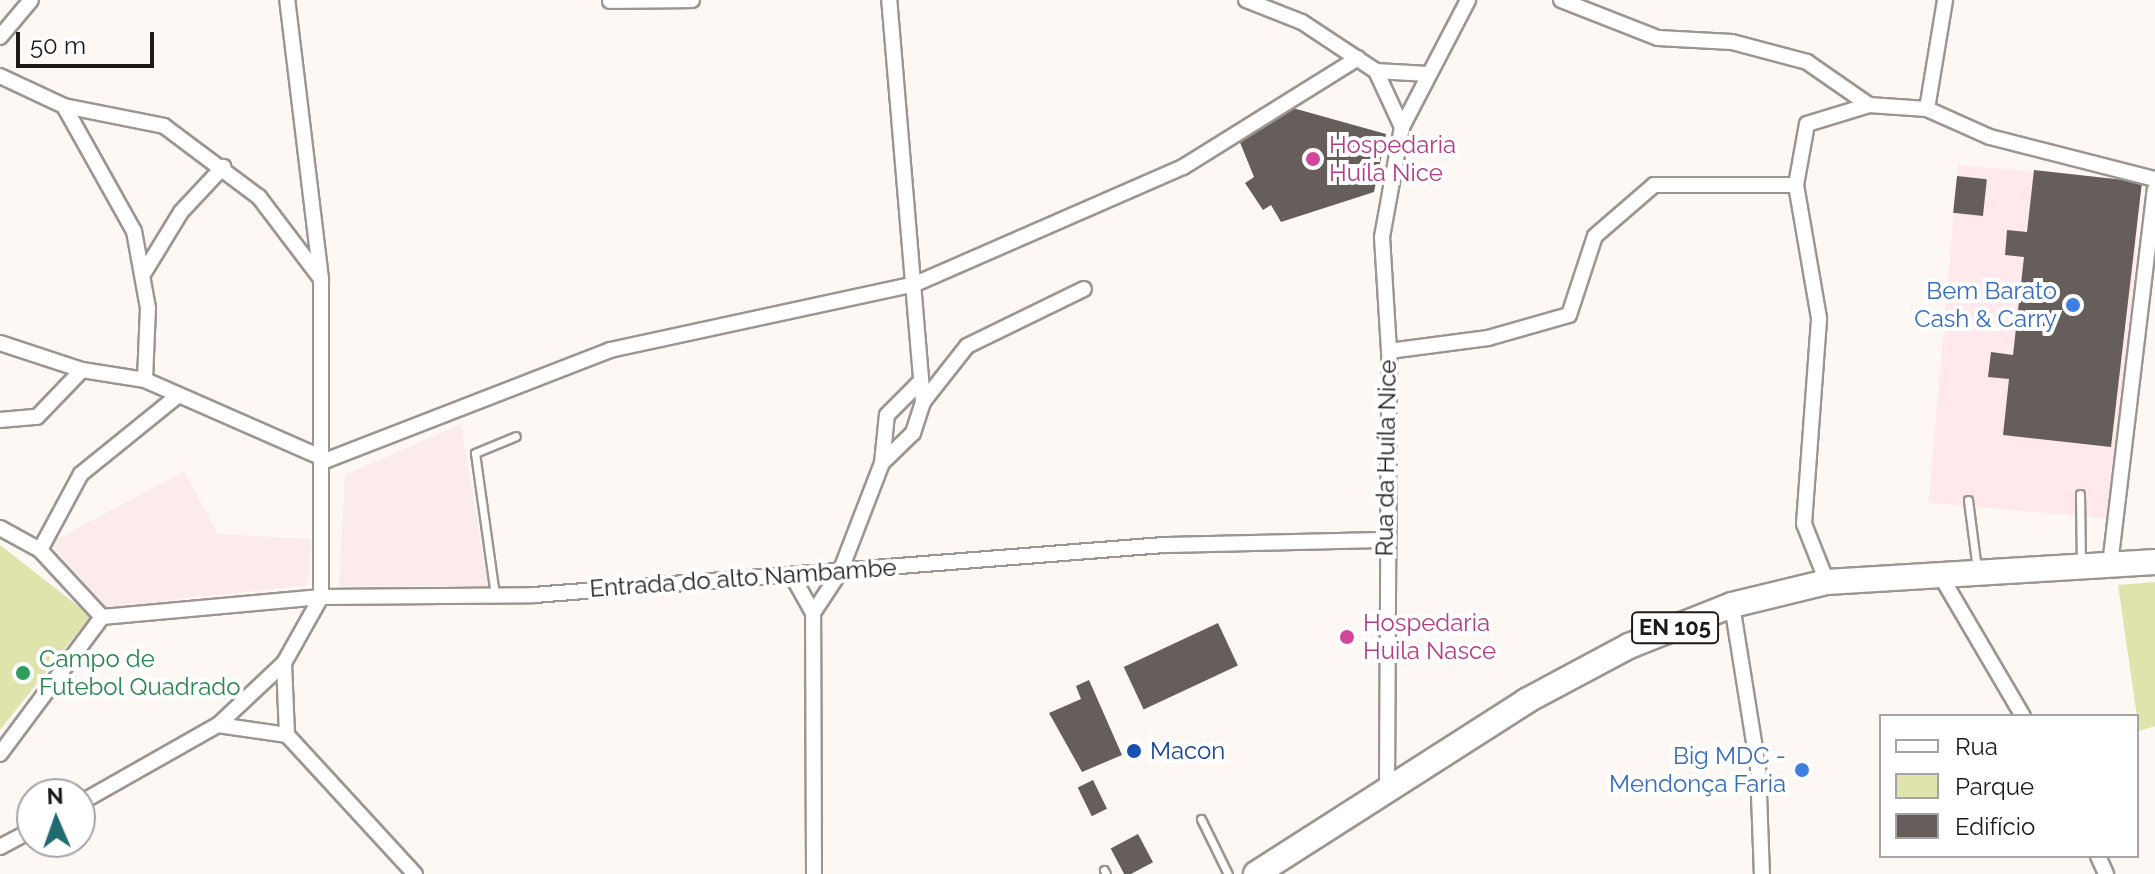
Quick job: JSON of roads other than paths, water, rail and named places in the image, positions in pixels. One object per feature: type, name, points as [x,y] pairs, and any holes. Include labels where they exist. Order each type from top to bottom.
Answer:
[{"type":"main road","name":"EN 105","points":[[1256,874],[1539,694],[1732,605],[1827,582],[2155,562]]},
{"type":"street","points":[[0,37],[31,0]]},
{"type":"street","points":[[96,794],[218,725],[284,663],[321,597],[327,460],[321,279],[287,0]]},
{"type":"street","points":[[610,1],[692,0]]},
{"type":"street","points":[[889,0],[923,402]]},
{"type":"street","points":[[1246,0],[1302,22],[1376,71],[1402,127]]},
{"type":"street","name":"Rua da Huíla Nice","points":[[1387,790],[1384,540],[1389,351],[1382,237],[1402,127],[1468,0]]},
{"type":"street","points":[[1561,0],[1658,38],[1732,42],[1807,62],[1869,105]]},
{"type":"street","points":[[1927,109],[1945,0]]},
{"type":"street","points":[[0,343],[82,370],[145,380],[176,397],[327,460],[610,350],[915,284],[1183,167],[1358,58]]},
{"type":"street","points":[[1376,71],[1428,74]]},
{"type":"street","points":[[0,76],[64,106],[164,126],[223,167],[259,197],[321,279]]},
{"type":"street","points":[[1827,582],[1804,524],[1819,318],[1796,185],[1807,124],[1869,105],[1927,109],[1990,137],[2155,179]]},
{"type":"street","points":[[64,106],[112,185],[145,271],[145,380]]},
{"type":"street","points":[[145,271],[181,212],[223,167]]},
{"type":"street","points":[[1389,351],[1488,338],[1569,315],[1595,236],[1654,185],[1796,185]]},
{"type":"street","points":[[2110,565],[2155,190]]},
{"type":"street","points":[[882,463],[913,433],[923,402],[967,346],[1084,289]]},
{"type":"street","points":[[0,420],[37,417],[82,370]]},
{"type":"street","points":[[813,613],[840,572],[882,463],[887,415],[921,381]]},
{"type":"street","points":[[40,550],[81,474],[176,397]]},
{"type":"street","points":[[0,528],[40,550],[102,617],[0,754]]},
{"type":"street","name":"Entrada do alto Nambambe","points":[[102,617],[321,597],[496,597],[793,577],[1164,545],[1384,540]]},
{"type":"street","points":[[1939,573],[2022,714]]},
{"type":"street","points":[[793,577],[813,613],[814,874]]},
{"type":"street","points":[[1732,605],[1758,767],[1762,874]]},
{"type":"street","points":[[284,663],[287,735]]},
{"type":"street","points":[[218,725],[287,735],[415,874]]},
{"type":"lane","points":[[496,597],[475,453],[516,436]]},
{"type":"lane","points":[[2080,494],[2081,566]]},
{"type":"lane","points":[[1968,500],[1978,571]]},
{"type":"lane","points":[[1201,819],[1228,874]]},
{"type":"place","name":"Hospedaria Huíla Nice","points":[[1313,159]]},
{"type":"place","name":"Bem Barato Cash & Carry","points":[[2073,305]]},
{"type":"place","name":"Hospedaria Huila Nasce","points":[[1347,637]]},
{"type":"place","name":"Campo de Futebol Quadrado","points":[[23,673]]},
{"type":"place","name":"Macon","points":[[1134,751]]},
{"type":"place","name":"Big MDC - Mendonça Faria","points":[[1802,770]]}]
